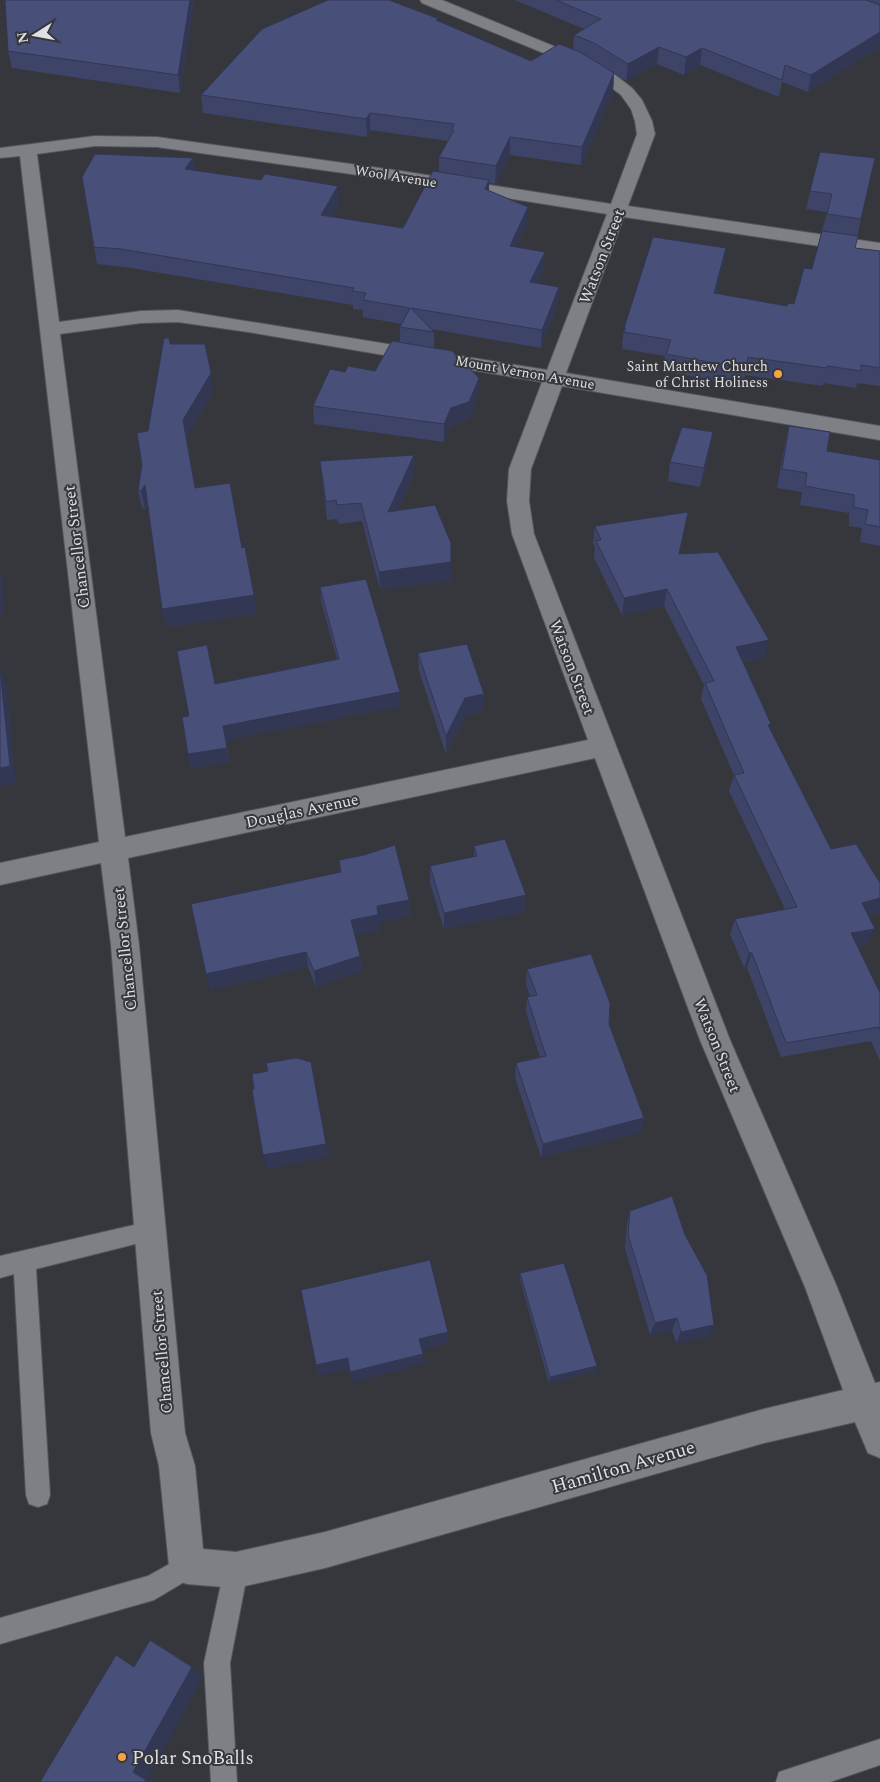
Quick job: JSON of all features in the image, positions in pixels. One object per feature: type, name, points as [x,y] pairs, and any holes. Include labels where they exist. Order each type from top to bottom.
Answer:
[{"type":"street","name":"Watson Street","points":[[428,0],[586,65],[608,77],[622,87],[636,102],[644,118],[646,134],[520,469],[518,501],[522,534],[715,1040],[872,1401],[880,1442]]},
{"type":"street","name":"Wool Avenue","points":[[0,153],[95,141],[157,142],[401,176],[880,249]]},
{"type":"street","name":"Chancellor Street","points":[[28,150],[125,945],[168,1433],[177,1466],[187,1566]]},
{"type":"street","name":"Mount Vernon Avenue","points":[[50,329],[141,317],[178,316],[555,377],[880,433]]},
{"type":"street","name":"Douglas Avenue","points":[[0,874],[604,746]]},
{"type":"street","name":"Hamilton Avenue","points":[[236,1570],[325,1550],[764,1426],[872,1401]]},
{"type":"street","points":[[187,1566],[236,1570]]},
{"type":"lane","points":[[0,1267],[150,1231]]},
{"type":"lane","points":[[24,1261],[38,1495]]},
{"type":"lane","points":[[0,1631],[154,1587],[187,1566]]},
{"type":"lane","points":[[224,1782],[216,1663],[236,1570]]},
{"type":"lane","points":[[789,1782],[880,1752]]},
{"type":"building","points":[[5,0],[190,0],[178,75],[8,51]]},
{"type":"building","points":[[328,0],[389,0],[439,19],[436,20],[531,61],[559,44],[580,52],[614,73],[582,147],[510,137],[496,166],[439,157],[454,130],[452,129],[454,124],[370,113],[366,119],[201,95],[262,29]]},
{"type":"building","points":[[556,0],[866,0],[880,5],[880,32],[811,75],[785,65],[782,80],[702,48],[686,57],[659,47],[628,64],[594,43],[574,35],[601,19]]},
{"type":"building","points":[[820,152],[875,158],[861,219],[827,214],[832,194],[810,191]]},
{"type":"building","points":[[95,154],[193,158],[185,169],[261,180],[265,174],[338,186],[321,215],[403,228],[433,171],[489,180],[485,189],[528,207],[510,246],[545,252],[530,282],[559,287],[542,330],[411,308],[434,332],[400,327],[410,308],[363,300],[366,293],[352,291],[354,288],[121,249],[94,247],[82,177]]},
{"type":"building","points":[[822,231],[858,236],[855,248],[880,251],[880,368],[861,365],[861,371],[748,357],[746,369],[666,354],[671,340],[624,332],[653,237],[726,248],[714,293],[787,306],[788,303],[794,304],[804,268],[812,269]]},
{"type":"building","points":[[164,338],[169,338],[170,344],[205,344],[211,373],[183,420],[195,488],[230,483],[242,548],[245,547],[254,595],[162,609],[145,485],[141,491],[138,490],[142,465],[137,433],[148,431]]},
{"type":"building","points":[[392,341],[452,351],[479,378],[469,402],[451,408],[444,424],[313,406],[330,369],[345,372],[348,366],[375,371]]},
{"type":"building","points":[[789,426],[830,432],[827,451],[880,460],[880,527],[865,524],[868,510],[854,507],[854,495],[805,486],[807,473],[782,469]]},
{"type":"building","points":[[682,427],[713,432],[704,468],[670,462]]},
{"type":"building","points":[[414,455],[388,512],[435,505],[451,543],[451,562],[379,572],[361,503],[337,505],[336,500],[326,502],[320,461]]},
{"type":"building","points":[[688,512],[679,554],[718,552],[769,640],[736,647],[771,724],[768,725],[831,849],[856,844],[880,883],[880,898],[862,903],[875,929],[851,933],[880,993],[880,1030],[879,1027],[786,1043],[752,953],[749,953],[735,919],[797,907],[734,775],[744,773],[705,683],[714,681],[667,589],[624,598],[596,541],[601,540],[595,526]]},
{"type":"building","points":[[366,579],[400,692],[223,726],[227,748],[188,754],[182,717],[189,716],[177,651],[207,645],[215,684],[339,659],[320,587]]},
{"type":"building","points":[[467,644],[484,694],[465,698],[446,736],[418,653]]},
{"type":"building","points":[[0,669],[10,766],[0,768]]},
{"type":"building","points":[[505,839],[526,895],[444,913],[430,866],[477,856],[474,846]]},
{"type":"building","points":[[395,845],[409,900],[377,906],[378,915],[351,920],[360,956],[314,971],[306,952],[206,974],[191,904],[341,872],[339,860],[364,855]]},
{"type":"building","points":[[591,954],[610,1003],[609,1024],[644,1118],[543,1144],[516,1063],[546,1056],[527,997],[537,995],[527,969]]},
{"type":"building","points":[[296,1058],[311,1062],[326,1144],[263,1155],[252,1090],[254,1089],[252,1074],[268,1071],[266,1063]]},
{"type":"building","points":[[672,1196],[685,1235],[707,1275],[714,1325],[681,1332],[677,1318],[655,1323],[628,1235],[630,1211]]},
{"type":"building","points":[[430,1260],[448,1332],[419,1339],[423,1354],[350,1372],[348,1358],[316,1365],[301,1290]]},
{"type":"building","points":[[564,1263],[597,1366],[550,1377],[520,1273]]},
{"type":"building","points":[[150,1640],[192,1667],[133,1772],[146,1780],[144,1782],[40,1782],[116,1655],[134,1667]]},
{"type":"place","name":"Saint Matthew Church of Christ Holiness","points":[[778,374]]},
{"type":"place","name":"Polar SnoBalls","points":[[122,1757]]}]
